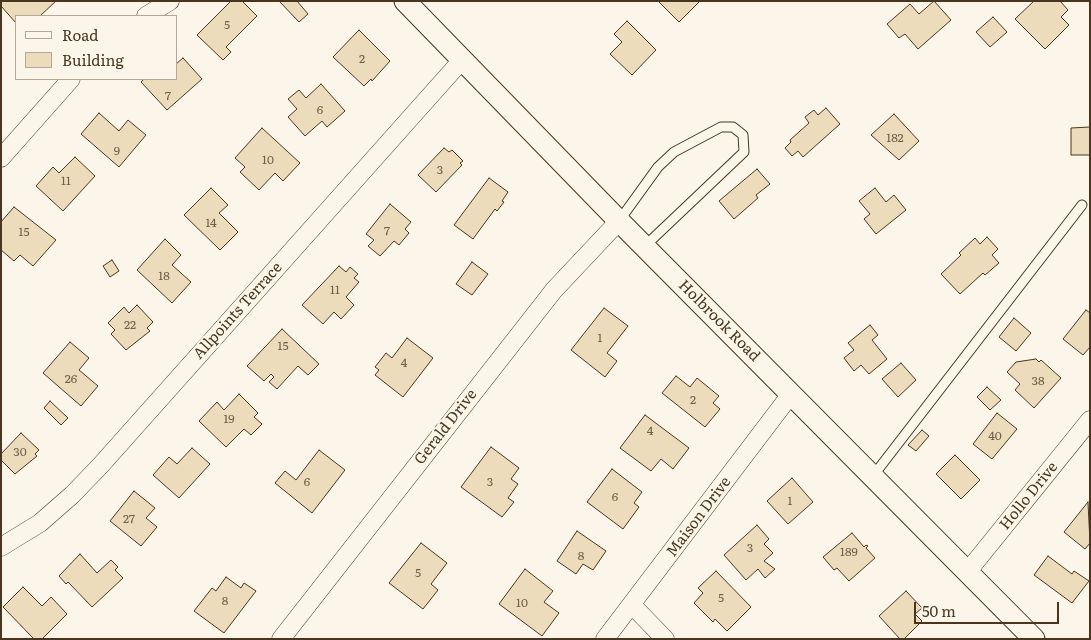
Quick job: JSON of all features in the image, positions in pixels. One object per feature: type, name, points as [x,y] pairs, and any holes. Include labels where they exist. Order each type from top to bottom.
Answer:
[{"type":"street","points":[[148,15],[170,1]]},
{"type":"street","name":"Holbrook Road","points":[[405,1],[644,247],[1034,639]]},
{"type":"street","name":"Allpoints Terrace","points":[[3,543],[40,523],[57,509],[100,466],[462,60]]},
{"type":"street","points":[[1,158],[70,80]]},
{"type":"street","name":"Gerald Drive","points":[[281,639],[554,290],[619,221]]},
{"type":"street","name":"Maison Drive","points":[[605,639],[791,394]]},
{"type":"street","name":"Hollo Drive","points":[[968,571],[1090,420]]},
{"type":"street","points":[[632,605],[665,639]]},
{"type":"lane","points":[[619,221],[658,167],[674,152],[721,127],[733,127],[742,136],[744,152],[644,247]]},
{"type":"lane","points":[[873,476],[1082,205]]},
{"type":"building","points":[[1,1],[56,1],[41,15],[15,15],[15,22],[1,6]]},
{"type":"building","points":[[231,1],[242,1],[257,16],[226,47],[231,52],[223,60],[197,35]]},
{"type":"building","points":[[279,1],[297,1],[308,14],[299,22]]},
{"type":"building","points":[[658,1],[700,1],[679,22]]},
{"type":"building","points":[[934,1],[951,20],[918,49],[905,34],[899,38],[887,24],[910,4],[919,14]]},
{"type":"building","points":[[1034,1],[1060,1],[1068,10],[1061,17],[1069,25],[1045,49],[1015,19]]},
{"type":"building","points":[[993,17],[1007,32],[990,47],[976,32]]},
{"type":"building","points":[[627,21],[656,50],[632,75],[610,54],[622,42],[614,34]]},
{"type":"building","points":[[359,30],[390,61],[372,81],[371,79],[364,86],[333,57]]},
{"type":"building","points":[[183,58],[202,79],[167,110],[141,82],[143,80],[178,80],[178,62]]},
{"type":"building","points":[[321,84],[345,111],[327,127],[322,121],[305,136],[288,117],[297,109],[288,99],[299,90],[306,98]]},
{"type":"building","points":[[826,108],[840,124],[803,157],[798,151],[792,156],[785,148],[791,142],[790,140],[809,123],[805,117],[814,110],[818,115]]},
{"type":"building","points":[[99,113],[119,131],[128,120],[146,135],[119,167],[81,134]]},
{"type":"building","points":[[894,114],[919,141],[899,160],[871,135]]},
{"type":"building","points":[[1090,127],[1090,155],[1071,155],[1071,128]]},
{"type":"building","points":[[262,128],[300,163],[283,181],[275,173],[259,190],[240,172],[245,167],[235,158]]},
{"type":"building","points":[[444,148],[449,152],[452,150],[463,161],[460,163],[462,165],[436,192],[418,175]]},
{"type":"building","points":[[75,157],[95,176],[63,211],[36,186],[53,167],[59,173]]},
{"type":"building","points":[[757,169],[770,184],[756,195],[758,198],[734,219],[719,201]]},
{"type":"building","points":[[489,178],[508,192],[502,201],[504,202],[497,211],[495,209],[473,239],[454,225]]},
{"type":"building","points":[[211,188],[228,205],[219,213],[238,232],[220,250],[184,215]]},
{"type":"building","points":[[875,188],[886,202],[894,195],[906,210],[876,234],[864,219],[870,214],[859,201]]},
{"type":"building","points":[[390,204],[411,222],[405,229],[409,233],[399,245],[394,241],[380,256],[368,246],[374,240],[366,234]]},
{"type":"building","points":[[14,207],[56,240],[33,266],[20,255],[14,261],[1,250],[1,222]]},
{"type":"building","points":[[987,237],[998,249],[992,255],[999,263],[985,275],[983,273],[960,294],[941,274],[975,238],[980,244]]},
{"type":"building","points":[[165,239],[181,255],[172,265],[191,282],[172,303],[137,270]]},
{"type":"building","points":[[112,260],[119,271],[110,277],[103,266]]},
{"type":"building","points":[[472,262],[488,274],[472,295],[456,284]]},
{"type":"building","points":[[339,266],[346,272],[350,267],[358,274],[354,278],[359,282],[346,297],[354,305],[341,319],[334,312],[323,324],[302,305]]},
{"type":"building","points":[[137,305],[153,322],[147,328],[150,331],[126,350],[111,334],[115,330],[108,323],[124,307],[129,313]]},
{"type":"building","points":[[604,308],[628,326],[607,353],[617,361],[605,377],[571,350]]},
{"type":"building","points":[[1086,310],[1090,313],[1090,347],[1083,355],[1063,339]]},
{"type":"building","points":[[1014,318],[1031,333],[1016,351],[999,337]]},
{"type":"building","points":[[870,325],[878,335],[872,340],[887,359],[869,374],[861,365],[854,371],[844,358],[854,350],[848,343]]},
{"type":"building","points":[[282,329],[319,364],[308,375],[298,366],[277,389],[269,382],[274,377],[271,374],[264,381],[247,366]]},
{"type":"building","points":[[407,338],[433,358],[403,397],[375,375],[379,370],[375,367],[386,353],[392,358]]},
{"type":"building","points":[[70,342],[89,358],[79,370],[98,386],[81,406],[43,373]]},
{"type":"building","points":[[1036,359],[1039,362],[1041,360],[1061,378],[1034,408],[1015,390],[1020,384],[1007,372],[1016,362]]},
{"type":"building","points":[[901,363],[916,380],[898,397],[882,379]]},
{"type":"building","points":[[676,376],[690,387],[697,378],[719,396],[713,403],[720,409],[705,427],[662,393]]},
{"type":"building","points":[[987,387],[1001,400],[990,410],[977,397]]},
{"type":"building","points":[[239,394],[258,413],[254,417],[262,424],[251,435],[244,429],[226,447],[199,421],[217,402],[224,410]]},
{"type":"building","points":[[50,401],[68,418],[61,425],[44,408]]},
{"type":"building","points":[[997,413],[1017,429],[992,459],[973,444]]},
{"type":"building","points":[[645,415],[689,448],[673,469],[661,459],[651,471],[620,448]]},
{"type":"building","points":[[922,430],[929,436],[916,451],[908,445]]},
{"type":"building","points":[[21,433],[39,450],[35,454],[37,456],[15,474],[1,460],[1,454]]},
{"type":"building","points":[[491,447],[519,468],[511,479],[518,484],[508,498],[514,502],[502,517],[461,487]]},
{"type":"building","points":[[192,448],[210,464],[179,498],[153,475],[169,457],[177,464]]},
{"type":"building","points":[[319,450],[345,470],[312,513],[275,483],[285,471],[296,480]]},
{"type":"building","points":[[955,455],[980,480],[961,499],[936,474]]},
{"type":"building","points":[[612,469],[642,492],[634,503],[639,507],[623,529],[587,502]]},
{"type":"building","points":[[792,478],[813,502],[788,524],[767,501]]},
{"type":"building","points":[[134,491],[155,508],[146,518],[157,527],[141,546],[110,521]]},
{"type":"building","points":[[1088,502],[1090,543],[1085,549],[1064,532]]},
{"type":"building","points":[[757,525],[769,539],[764,544],[773,553],[764,561],[775,569],[765,578],[758,569],[746,580],[724,555]]},
{"type":"building","points":[[577,531],[606,551],[593,570],[583,564],[576,574],[557,561]]},
{"type":"building","points":[[852,533],[864,547],[868,546],[866,548],[875,558],[849,581],[837,568],[834,570],[823,557]]},
{"type":"building","points":[[421,543],[447,563],[431,584],[438,590],[423,609],[389,583]]},
{"type":"building","points":[[80,554],[97,573],[111,560],[118,567],[115,570],[123,578],[92,607],[68,582],[66,584],[59,576]]},
{"type":"building","points":[[1048,556],[1072,574],[1074,571],[1089,581],[1072,603],[1034,575]]},
{"type":"building","points":[[525,569],[553,591],[544,602],[559,613],[542,636],[499,604]]},
{"type":"building","points":[[716,571],[751,607],[727,631],[715,619],[713,622],[694,603],[703,593],[698,588]]},
{"type":"building","points":[[226,577],[241,588],[244,583],[256,591],[224,633],[194,611],[212,588],[216,591]]},
{"type":"building","points":[[23,587],[42,606],[51,597],[67,614],[42,639],[34,639],[3,607]]},
{"type":"building","points":[[906,591],[922,608],[915,614],[922,621],[904,639],[900,639],[879,616]]}]
